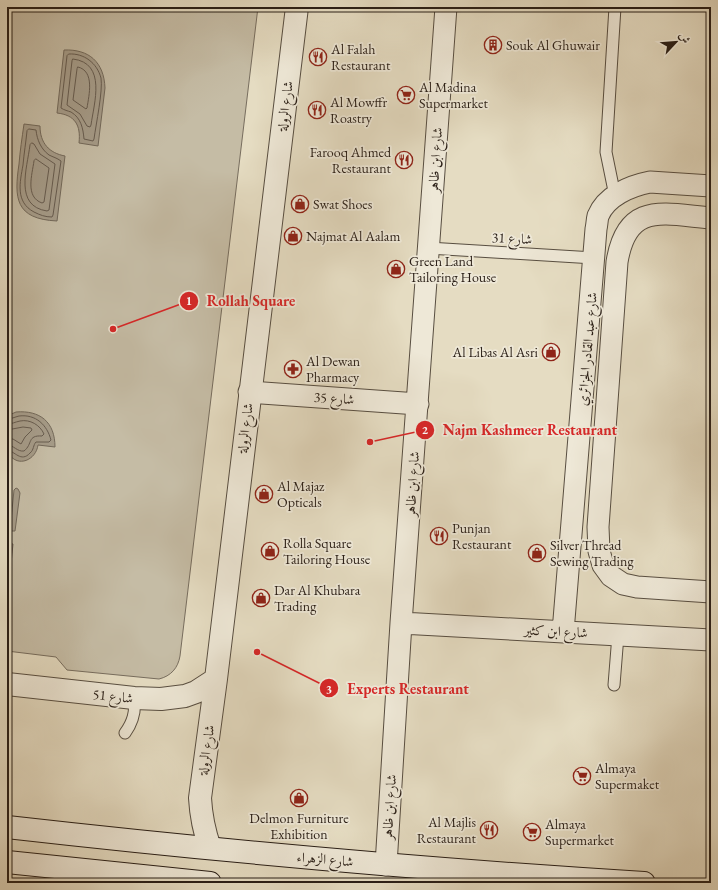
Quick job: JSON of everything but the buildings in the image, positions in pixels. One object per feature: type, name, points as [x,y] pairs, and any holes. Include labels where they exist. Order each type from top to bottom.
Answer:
[{"type":"street","name":"شارع الرولة","points":[[210,848],[203,827],[200,798],[216,679],[249,392],[297,7]]},
{"type":"street","name":"شارع ابن ظاهر","points":[[386,865],[401,623],[446,7]]},
{"type":"street","name":"شارع عبد القادر الجزائري","points":[[563,632],[598,216],[605,205],[626,189],[650,182],[703,185]]},
{"type":"street","points":[[703,185],[701,217],[654,214],[638,220],[626,232],[620,247],[617,262],[598,527],[599,551],[603,564],[611,576],[623,584],[711,592]]},
{"type":"street","name":"شارع 35","points":[[249,392],[418,404]]},
{"type":"street","points":[[572,527],[598,527]]},
{"type":"street","name":"شارع ابن كثير","points":[[401,623],[711,640]]},
{"type":"street","name":"شارع 51","points":[[7,684],[134,698],[162,699],[185,696],[196,692],[216,679]]},
{"type":"street","name":"شارع الزهراء","points":[[9,828],[386,865],[644,883]]},
{"type":"street","points":[[7,862],[115,878],[210,883]]},
{"type":"lane","points":[[615,7],[606,152],[615,196]]},
{"type":"lane","name":"شارع 31","points":[[428,248],[594,258]]},
{"type":"lane","points":[[614,685],[618,635]]},
{"type":"lane","points":[[125,733],[131,725],[134,717],[134,698]]},
{"type":"shaded area","points":[[7,7],[258,7],[180,656],[176,668],[167,676],[159,679],[67,670],[56,657],[7,651]]},
{"type":"water","points":[[64,50],[73,50],[88,55],[94,59],[102,71],[105,88],[98,146],[79,143],[79,131],[76,122],[68,116],[57,113]]},
{"type":"water","points":[[24,124],[40,126],[40,132],[46,146],[59,155],[65,156],[57,221],[33,216],[25,211],[20,204],[17,176]]},
{"type":"water","points":[[16,412],[32,413],[44,419],[49,424],[52,431],[55,447],[38,445],[34,455],[30,458],[17,461],[13,458],[9,454],[7,446],[7,416]]},
{"type":"water","points":[[16,488],[20,493],[15,531],[10,531],[14,490]]},
{"type":"water","points":[[8,543],[13,544],[9,583],[7,582]]},
{"type":"place","name":"Souk Al Ghuwair","points":[[493,45]]},
{"type":"place","name":"Al Falah Restaurant","points":[[318,57]]},
{"type":"place","name":"Al Madina Supermarket","points":[[406,95]]},
{"type":"place","name":"Al Mowffr Roastry","points":[[317,110]]},
{"type":"place","name":"Farooq Ahmed Restaurant","points":[[404,160]]},
{"type":"place","name":"Swat Shoes","points":[[300,204]]},
{"type":"place","name":"Najmat Al Aalam","points":[[293,236]]},
{"type":"place","name":"Green Land Tailoring House","points":[[396,269]]},
{"type":"place","name":"Rollah Square","points":[[113,329]]},
{"type":"place","name":"Al Libas Al Asri","points":[[551,352]]},
{"type":"place","name":"Al Dewan Pharmacy","points":[[293,369]]},
{"type":"place","name":"Najm Kashmeer Restaurant","points":[[370,442]]},
{"type":"place","name":"Al Majaz Opticals","points":[[264,494]]},
{"type":"place","name":"Punjan Restaurant","points":[[439,536]]},
{"type":"place","name":"Rolla Square Tailoring House","points":[[270,551]]},
{"type":"place","name":"Silver Thread Sewing Trading","points":[[537,553]]},
{"type":"place","name":"Dar Al Khubara Trading","points":[[261,598]]},
{"type":"place","name":"Experts Restaurant","points":[[257,652]]},
{"type":"place","name":"Almaya Supermaket","points":[[582,776]]},
{"type":"place","name":"Delmon Furniture Exhibition","points":[[299,798]]},
{"type":"place","name":"Al Majlis Restaurant","points":[[489,830]]},
{"type":"place","name":"Almaya Supermarket","points":[[532,832]]}]
